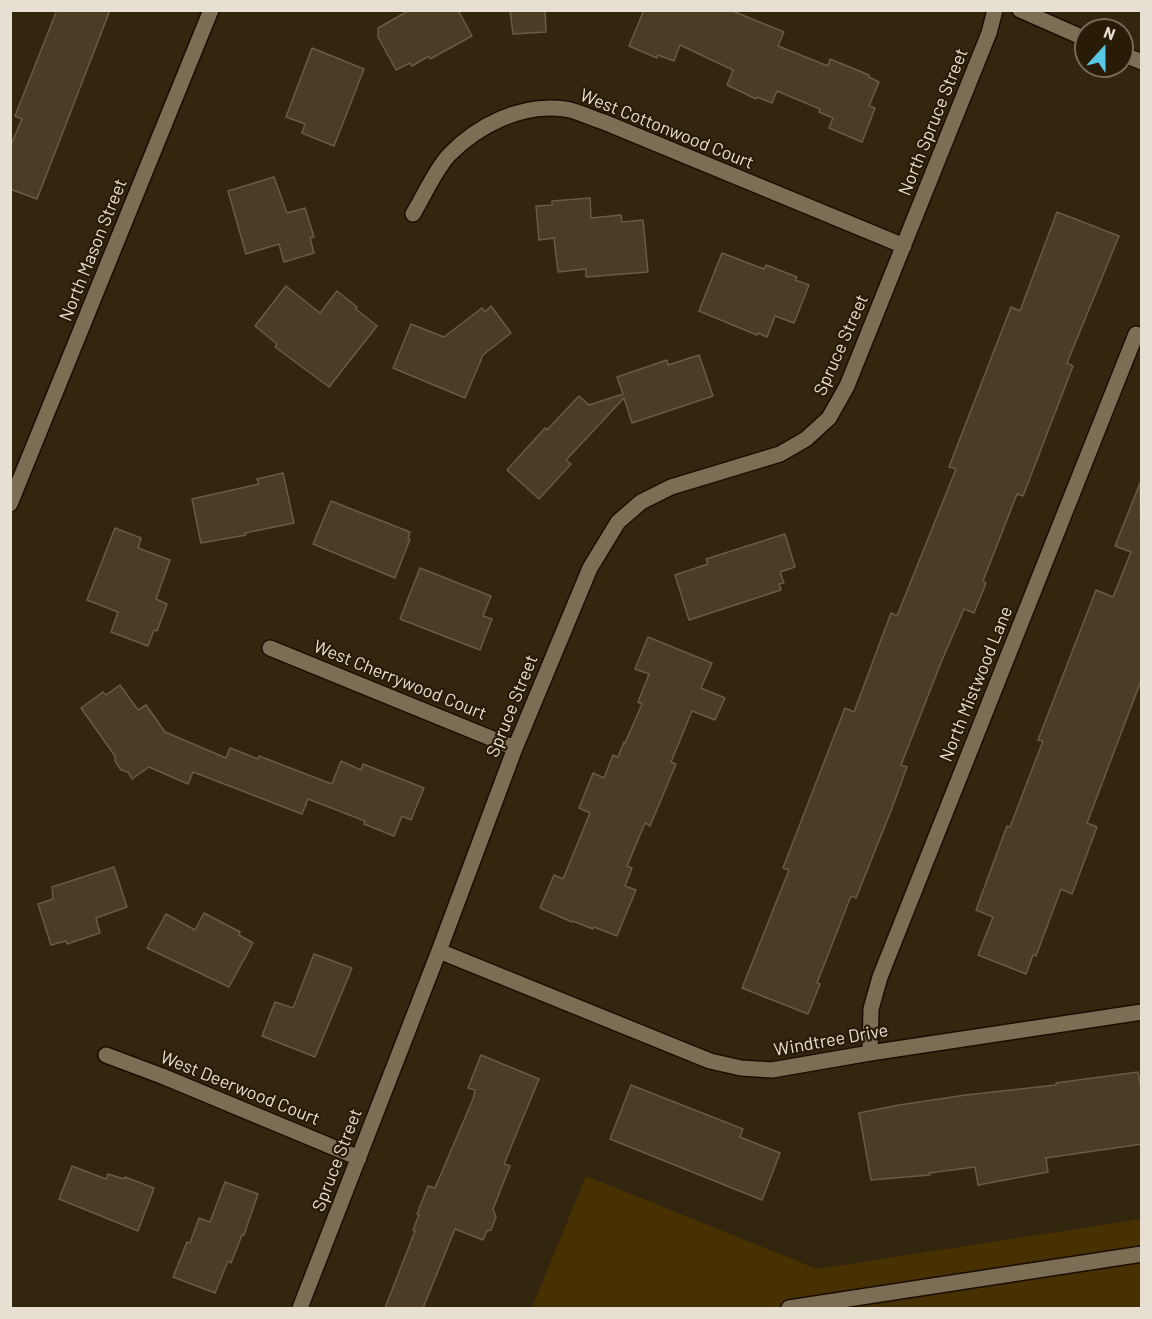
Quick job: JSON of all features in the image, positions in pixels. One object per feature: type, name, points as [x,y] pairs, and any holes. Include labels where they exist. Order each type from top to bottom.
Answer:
[{"type":"street","name":"North Mason Street","points":[[10,504],[211,10]]},
{"type":"street","name":"North Spruce Street","points":[[904,246],[989,33],[995,10]]},
{"type":"street","points":[[1020,10],[1074,34]]},
{"type":"street","name":"West Cottonwood Court","points":[[413,214],[448,156],[496,119],[532,110],[565,109],[604,122],[904,246]]},
{"type":"street","name":"Spruce Street","points":[[300,1308],[439,951],[514,748],[590,568],[618,522],[641,502],[671,487],[780,454],[806,439],[829,418],[847,386],[904,246]]},
{"type":"street","name":"North Mistwood Lane","points":[[870,1053],[870,1009],[880,977],[1139,335]]},
{"type":"street","name":"West Cherrywood Court","points":[[270,648],[514,748]]},
{"type":"street","name":"Windtree Drive","points":[[439,951],[710,1061],[741,1068],[772,1070],[1142,1012]]},
{"type":"street","name":"West Deerwood Court","points":[[106,1055],[359,1158]]},
{"type":"street","points":[[789,1308],[1142,1254]]},
{"type":"shaded area","points":[[586,1176],[817,1269],[1141,1219],[1141,1308],[532,1308]]},
{"type":"building","points":[[57,10],[110,10],[37,199],[10,189],[10,147],[22,119],[15,116]]},
{"type":"building","points":[[410,10],[458,10],[472,36],[430,59],[429,56],[412,66],[410,63],[396,70],[378,37],[378,28]]},
{"type":"building","points":[[510,10],[545,10],[546,32],[513,34]]},
{"type":"building","points":[[644,10],[730,10],[784,32],[778,46],[828,66],[830,59],[869,75],[879,82],[869,106],[875,108],[862,142],[829,128],[833,118],[819,112],[820,109],[777,91],[772,103],[757,97],[756,99],[727,85],[733,70],[680,45],[674,61],[658,55],[657,58],[629,46]]},
{"type":"building","points":[[312,48],[364,69],[334,146],[302,133],[305,124],[286,117]]},
{"type":"building","points":[[274,177],[287,213],[305,208],[314,237],[310,238],[314,253],[284,262],[279,244],[246,254],[228,191]]},
{"type":"building","points":[[590,198],[591,218],[621,215],[622,222],[643,220],[648,272],[586,277],[586,269],[558,272],[554,238],[539,240],[536,206],[552,205],[552,201]]},
{"type":"building","points":[[1057,212],[1119,236],[1067,363],[1073,366],[1023,496],[1017,494],[983,581],[986,583],[974,613],[964,609],[940,665],[901,765],[907,767],[892,808],[856,898],[851,896],[817,983],[820,984],[808,1014],[742,988],[789,870],[783,868],[845,708],[854,712],[891,613],[897,616],[956,469],[949,467],[1011,307],[1020,311]]},
{"type":"building","points":[[722,253],[764,269],[766,265],[797,277],[795,280],[809,285],[794,323],[775,316],[767,337],[699,311]]},
{"type":"building","points":[[286,286],[320,313],[337,291],[377,326],[329,387],[275,347],[277,344],[255,326]]},
{"type":"building","points":[[491,306],[511,333],[483,355],[465,398],[393,368],[411,324],[444,337],[482,308],[485,312]]},
{"type":"building","points":[[699,355],[713,396],[632,423],[624,398],[566,460],[571,464],[539,499],[507,470],[545,428],[547,430],[579,396],[589,405],[623,394],[617,377],[667,360],[668,365]]},
{"type":"building","points":[[283,473],[294,523],[201,543],[192,499],[259,484],[257,479]]},
{"type":"building","points":[[1140,483],[1142,678],[1087,823],[1097,827],[1072,894],[1061,889],[1036,956],[1033,955],[1026,974],[978,955],[993,917],[976,910],[1007,826],[1010,827],[1043,741],[1038,740],[1096,590],[1113,597],[1131,552],[1115,546]]},
{"type":"building","points":[[331,501],[410,532],[408,538],[410,539],[395,578],[313,544]]},
{"type":"building","points":[[115,528],[141,538],[138,548],[170,560],[156,599],[167,604],[157,631],[154,630],[148,646],[111,632],[118,612],[87,600]]},
{"type":"building","points":[[785,534],[795,567],[780,572],[784,583],[779,584],[781,590],[689,620],[675,575],[708,564],[706,559]]},
{"type":"building","points":[[420,568],[491,596],[483,616],[492,619],[480,650],[400,619]]},
{"type":"building","points":[[648,637],[712,663],[701,688],[725,698],[715,720],[692,711],[671,762],[676,764],[650,826],[645,823],[627,866],[632,868],[625,886],[636,890],[617,936],[572,922],[540,908],[554,875],[563,879],[590,813],[579,808],[593,773],[604,778],[613,755],[618,757],[642,704],[638,702],[649,674],[635,669]]},
{"type":"building","points":[[120,685],[138,710],[146,705],[165,732],[226,758],[230,748],[258,759],[259,756],[332,784],[341,761],[361,770],[363,764],[424,788],[411,820],[402,816],[394,836],[364,824],[365,821],[308,799],[302,814],[193,772],[188,784],[149,767],[132,779],[128,772],[121,770],[115,761],[115,756],[81,708],[103,692],[106,695]]},
{"type":"building","points":[[114,867],[127,907],[96,918],[100,933],[67,944],[66,941],[51,945],[38,904],[53,899],[52,887]]},
{"type":"building","points":[[204,913],[240,932],[239,935],[253,943],[229,987],[147,948],[166,914],[195,930]]},
{"type":"building","points":[[314,954],[352,968],[315,1057],[262,1036],[275,1002],[293,1008]]},
{"type":"building","points":[[481,1055],[539,1079],[504,1164],[510,1166],[493,1209],[496,1217],[491,1230],[487,1231],[483,1240],[455,1229],[423,1308],[385,1308],[415,1231],[413,1230],[419,1215],[417,1214],[428,1186],[435,1188],[473,1099],[475,1090],[468,1088]]},
{"type":"building","points":[[1138,1072],[1142,1095],[1142,1144],[1046,1158],[1048,1172],[978,1185],[975,1167],[929,1173],[930,1175],[871,1180],[859,1113],[966,1095],[1056,1085],[1056,1083]]},
{"type":"building","points":[[631,1085],[743,1129],[740,1137],[780,1153],[762,1200],[610,1139]]},
{"type":"building","points":[[72,1166],[106,1179],[108,1174],[124,1179],[125,1177],[154,1188],[138,1231],[59,1199]]},
{"type":"building","points":[[225,1182],[258,1194],[244,1235],[242,1235],[231,1263],[228,1261],[215,1293],[173,1277],[187,1242],[190,1243],[199,1218],[210,1222]]}]
